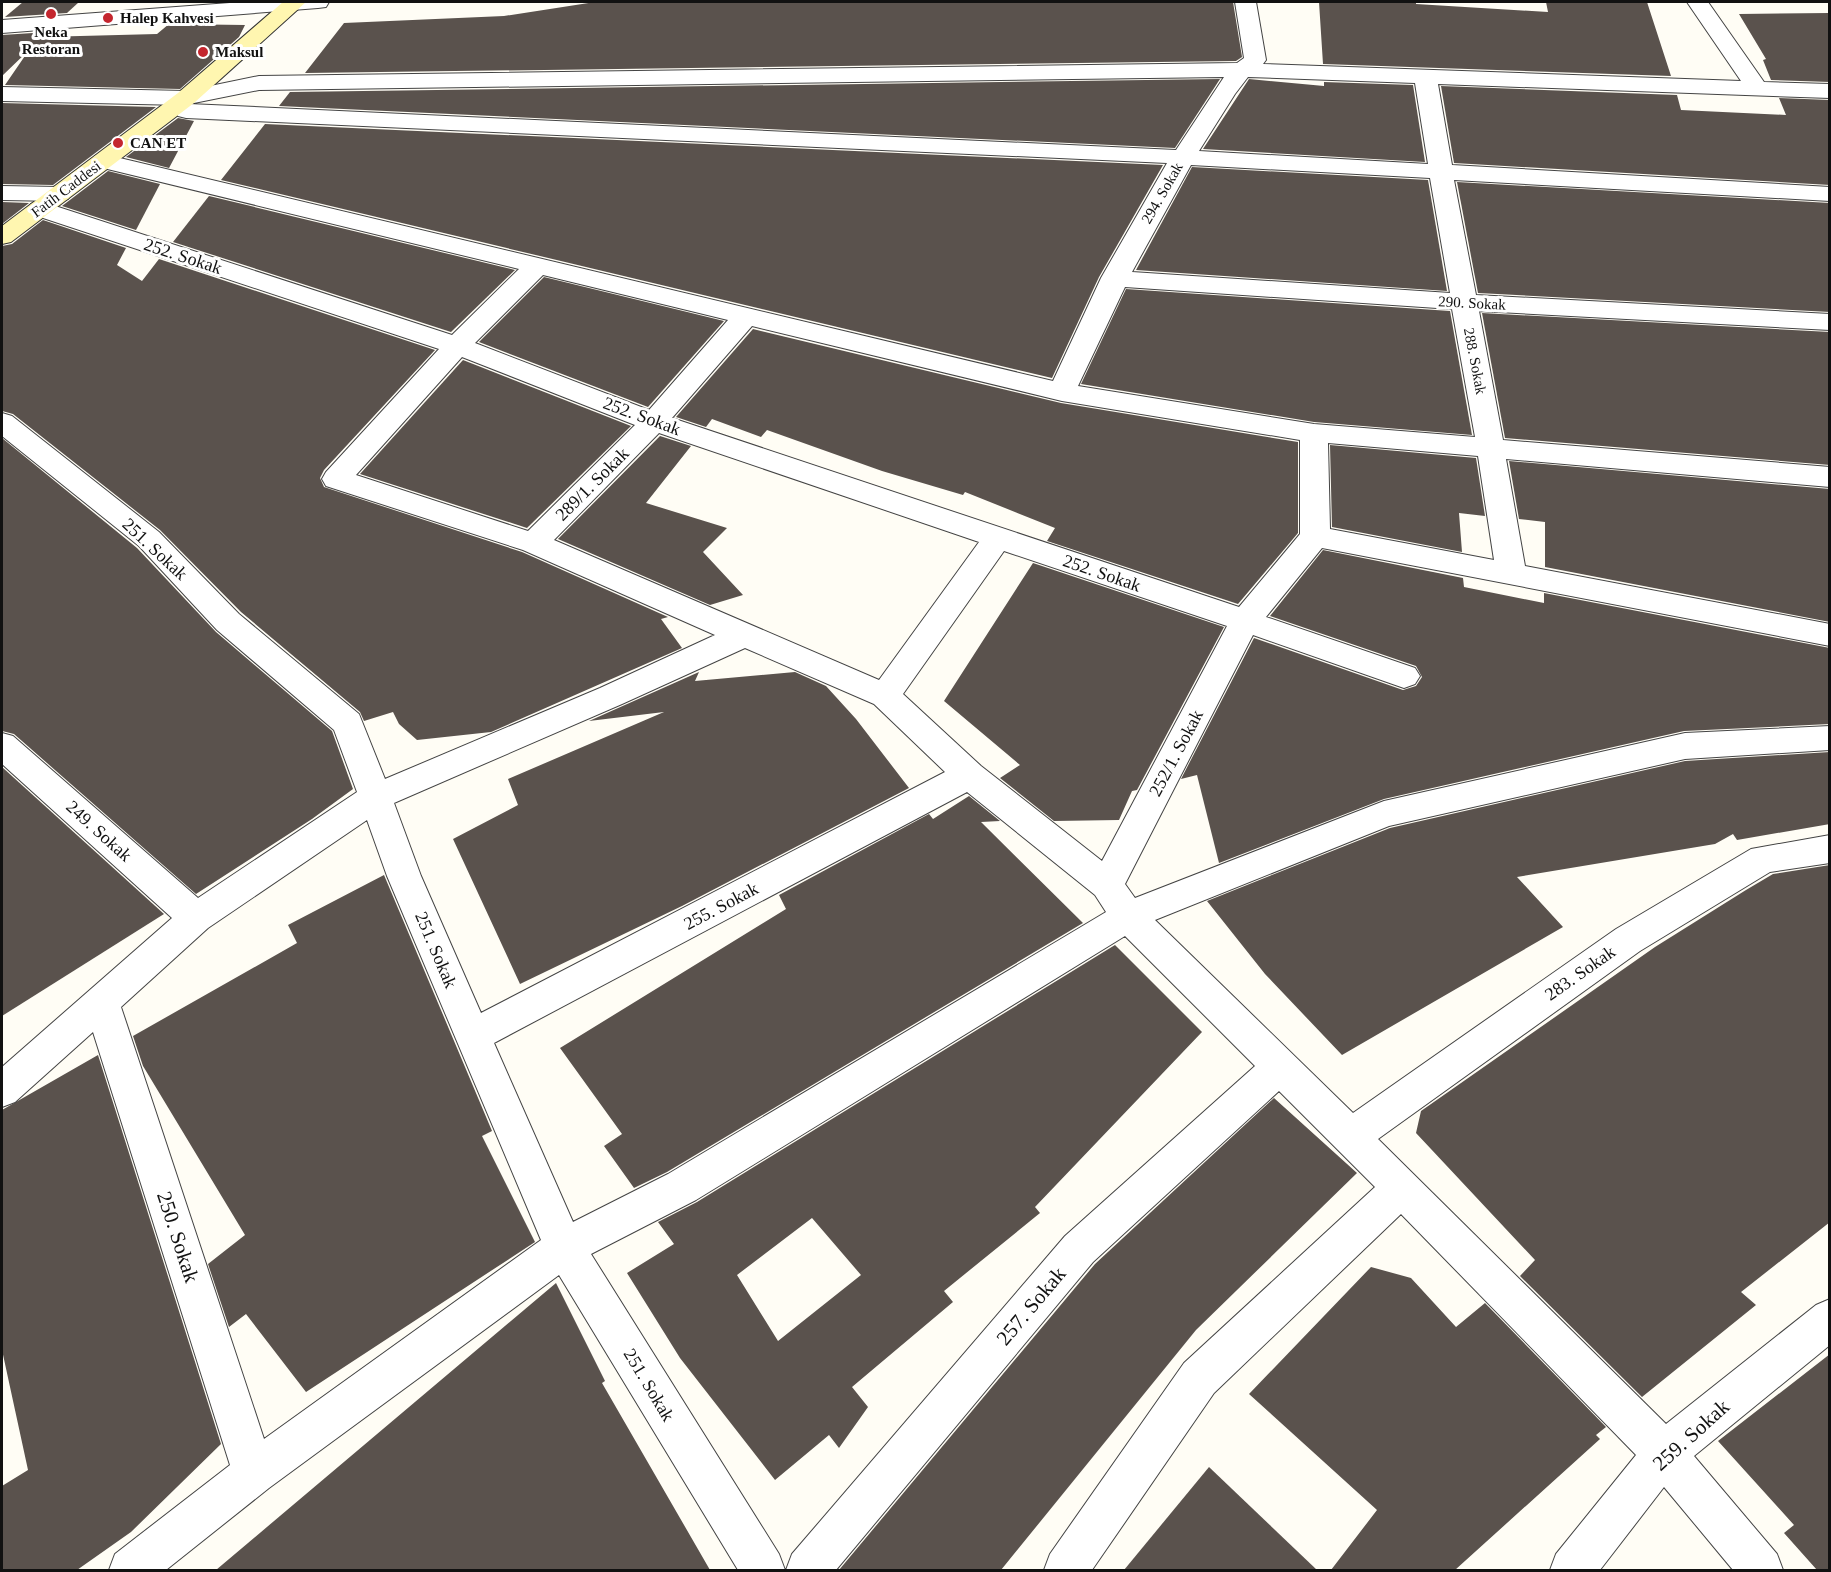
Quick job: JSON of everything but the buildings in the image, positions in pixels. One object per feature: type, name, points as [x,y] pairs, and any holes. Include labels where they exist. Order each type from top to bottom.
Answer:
[{"type":"main road","name":"Fatih Caddesi","points":[[2,237],[177,104],[294,2]]},
{"type":"street","points":[[2,27],[184,8],[318,2]]},
{"type":"street","name":"294. Sokak","points":[[1062,393],[1114,278],[1183,157],[1239,70],[1255,60],[1245,2]]},
{"type":"street","points":[[1698,2],[1757,88]]},
{"type":"street","points":[[177,104],[259,83],[1239,70],[1830,91]]},
{"type":"street","name":"288. Sokak","points":[[1425,76],[1463,302],[1491,447],[1511,574]]},
{"type":"street","points":[[2,94],[1830,194]]},
{"type":"street","points":[[103,161],[1062,393],[1314,433],[1830,477]]},
{"type":"street","name":"252. Sokak","points":[[2,193],[50,201],[457,346],[654,422],[1404,676]]},
{"type":"street","points":[[537,266],[457,346],[336,479],[533,543],[885,696],[969,775],[1107,885],[1128,916],[1281,1066],[1664,1453],[1761,1570]]},
{"type":"street","name":"290. Sokak","points":[[1114,278],[1463,302],[1830,322]]},
{"type":"street","name":"289/1. Sokak","points":[[533,543],[654,422],[746,316]]},
{"type":"street","name":"251. Sokak","points":[[2,422],[149,539],[228,622],[348,723],[404,876],[564,1247],[762,1570]]},
{"type":"street","points":[[1245,621],[1315,536],[1314,433]]},
{"type":"street","points":[[1315,536],[1830,635]]},
{"type":"street","points":[[885,696],[998,538]]},
{"type":"street","name":"252/1. Sokak","points":[[1107,885],[1245,621]]},
{"type":"street","points":[[2,1090],[196,918],[375,797],[611,696],[746,634]]},
{"type":"street","points":[[131,1570],[254,1473],[564,1247],[682,1187],[1128,916],[1384,814],[1685,746],[1830,738]]},
{"type":"street","name":"249. Sokak","points":[[2,745],[196,918]]},
{"type":"street","name":"255. Sokak","points":[[473,1036],[969,775]]},
{"type":"street","name":"283. Sokak","points":[[1350,1137],[1628,940],[1762,859],[1830,849]]},
{"type":"street","name":"250. Sokak","points":[[101,1001],[254,1473]]},
{"type":"street","name":"257. Sokak","points":[[808,1570],[1079,1249],[1281,1066]]},
{"type":"street","points":[[1066,1570],[1199,1378],[1402,1188]]},
{"type":"street","name":"259. Sokak","points":[[1572,1570],[1664,1453],[1830,1319]]},
{"type":"place","name":"Neka Restoran","points":[[51,14]]},
{"type":"place","name":"Halep Kahvesi","points":[[108,18]]},
{"type":"place","name":"Maksul","points":[[203,52]]},
{"type":"place","name":"CAN ET","points":[[118,143]]}]
